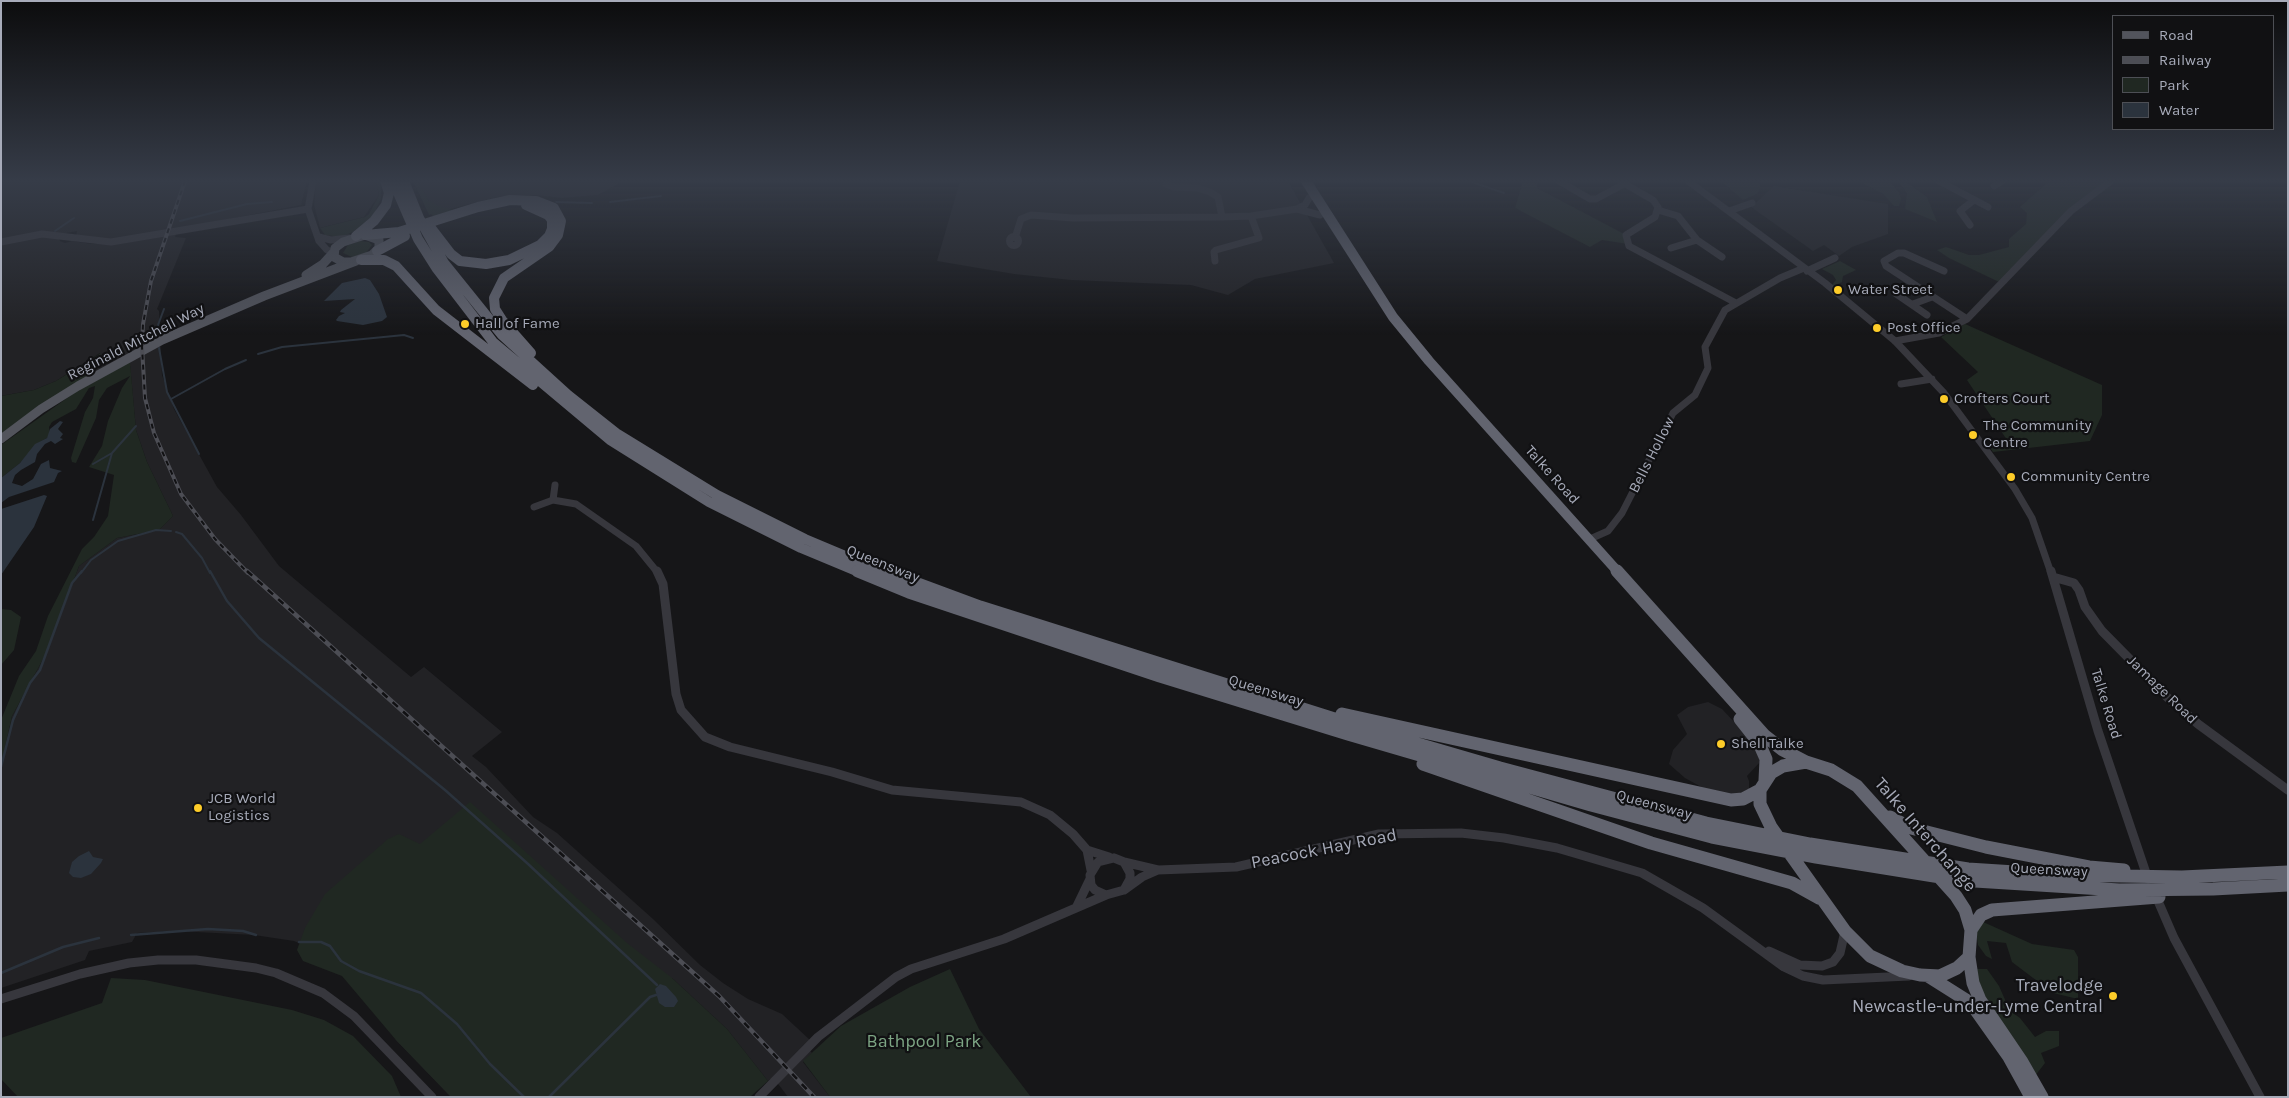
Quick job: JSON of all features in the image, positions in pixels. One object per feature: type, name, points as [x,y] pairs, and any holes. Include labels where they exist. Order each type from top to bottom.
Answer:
[{"type":"highway","points":[[357,237],[362,232]]},
{"type":"highway","points":[[357,237],[397,232]]},
{"type":"highway","points":[[376,251],[400,238],[418,232]]},
{"type":"highway","points":[[425,232],[427,236],[455,258],[472,264],[494,264],[514,259],[540,245],[551,232]]},
{"type":"highway","name":"Queensway","points":[[425,232],[444,262],[502,335],[577,402],[616,433],[717,495],[805,539],[902,579],[980,607],[1375,732],[1619,801],[1706,823],[1810,844],[1968,869],[2052,874],[2182,878],[2288,871]]},
{"type":"highway","points":[[559,232],[549,246],[519,265],[504,278],[496,290],[493,303],[502,320],[577,402]]},
{"type":"highway","name":"Talke Road","points":[[1331,232],[1386,319],[1748,728],[1759,743],[1766,759],[1762,785]]},
{"type":"highway","name":"Talke Road","points":[[1339,232],[1393,317],[1436,368],[1765,736],[1783,750],[1806,762]]},
{"type":"highway","name":"Queensway","points":[[427,236],[437,269],[493,342],[610,440],[709,502],[810,552],[910,592],[1030,633],[1440,762],[1712,837],[1816,857],[1959,880],[2001,884],[2118,890],[2288,886]]},
{"type":"highway","points":[[359,261],[384,260],[396,266],[436,310],[512,369],[610,440]]},
{"type":"highway","name":"Talke Interchange","points":[[1226,685],[1358,718],[1696,794],[1738,800],[1748,798],[1777,768],[1806,762],[1843,776],[1857,786],[1880,810],[1950,889],[1965,910],[1971,930],[1969,957],[1975,991],[2022,1062],[2042,1097]]},
{"type":"highway","points":[[1278,712],[1651,843],[1792,883],[1808,891],[1826,904]]},
{"type":"highway","points":[[1762,785],[1763,812],[1771,827],[1845,931],[1862,950],[1879,961],[1902,971],[1924,976],[1956,993],[1975,1009],[2009,1057],[2031,1097]]},
{"type":"highway","points":[[1880,810],[1911,828],[1940,836],[2089,866],[2156,872],[2288,871]]},
{"type":"highway","points":[[1971,930],[1980,915],[1992,910],[2077,905],[2181,894],[2272,890],[2288,886]]},
{"type":"highway","points":[[1924,976],[1949,973],[1969,957]]},
{"type":"main road","points":[[357,237],[379,240],[380,244],[376,251]]},
{"type":"main road","name":"Reginald Mitchell Way","points":[[292,284],[323,264],[338,245],[357,237]]},
{"type":"main road","name":"Reginald Mitchell Way","points":[[1,439],[41,409],[104,371],[162,340],[292,284],[359,261],[376,251]]},
{"type":"main road","points":[[333,252],[337,260],[359,261]]},
{"type":"street","points":[[1,242],[36,234],[101,243],[171,232]]},
{"type":"street","points":[[317,232],[322,246],[333,252]]},
{"type":"street","points":[[1015,238],[1017,232]]},
{"type":"street","points":[[1215,261],[1214,252],[1216,250],[1259,238],[1257,232]]},
{"type":"street","points":[[1629,232],[1626,235],[1629,246],[1736,303]]},
{"type":"street","points":[[1691,232],[1697,240],[1718,257]]},
{"type":"street","name":"Talke Road","points":[[1757,232],[1870,319],[1895,341],[1932,379],[1976,434],[2019,496],[2043,545],[2142,867],[2174,938],[2260,1097]]},
{"type":"street","points":[[1895,341],[1939,333],[1967,319],[2051,232]]},
{"type":"street","points":[[319,237],[331,240],[357,237]]},
{"type":"street","points":[[1671,248],[1697,240]]},
{"type":"street","points":[[1944,271],[1904,252],[1898,253],[1884,261],[1886,266],[1967,319]]},
{"type":"street","points":[[1805,269],[1834,260]]},
{"type":"street","name":"Bells Hollow","points":[[1590,539],[1608,531],[1622,513],[1673,413],[1695,395],[1708,368],[1705,348],[1725,310],[1805,269]]},
{"type":"street","points":[[1895,293],[1927,315]]},
{"type":"street","points":[[1912,304],[1932,297]]},
{"type":"street","points":[[1901,384],[1932,379]]},
{"type":"street","points":[[553,500],[555,485]]},
{"type":"street","points":[[534,507],[553,500],[576,504],[636,546],[656,568],[663,584],[676,694],[681,710],[705,737],[730,747],[832,772],[892,790],[1021,802],[1050,814],[1073,834],[1087,850],[1124,862],[1158,870]]},
{"type":"street","name":"Jamage Road","points":[[2053,577],[2074,584],[2079,590],[2085,607],[2102,632],[2168,698],[2198,724],[2288,790]]},
{"type":"street","name":"Peacock Hay Road","points":[[759,1097],[818,1038],[861,1002],[911,969],[1004,939],[1106,895],[1119,894],[1142,877],[1158,870],[1236,867],[1380,834],[1451,833],[1495,837],[1557,848],[1642,873],[1703,908],[1784,967],[1803,976],[1862,980],[1924,976]]},
{"type":"street","points":[[1087,850],[1090,875],[1095,890],[1106,895]]},
{"type":"street","points":[[1077,906],[1090,875],[1103,859],[1114,858]]},
{"type":"street","points":[[1124,862],[1130,873],[1130,879],[1124,890]]},
{"type":"street","name":"Peacock Hay Road","points":[[1746,938],[1782,958],[1800,965],[1816,967],[1828,965],[1837,959],[1843,945],[1845,931]]},
{"type":"street","points":[[1,999],[72,976],[129,963],[158,960],[196,960],[256,968],[276,973],[323,993],[354,1016],[432,1097]]},
{"type":"shaded area","points":[[1,232],[44,232],[1,240]]},
{"type":"shaded area","points":[[47,232],[71,232],[62,234]]},
{"type":"shaded area","points":[[77,232],[177,232],[175,237],[186,238],[157,309],[159,311],[162,375],[174,409],[217,487],[241,515],[279,566],[411,677],[424,667],[502,732],[472,756],[486,767],[533,817],[557,833],[653,919],[700,965],[748,999],[782,1014],[810,1040],[805,1045],[812,1053],[803,1062],[830,1097],[788,1097],[779,1085],[770,1079],[768,1081],[727,1029],[672,978],[545,1097],[451,1097],[396,1040],[348,966],[294,941],[254,935],[177,931],[137,933],[132,942],[89,951],[85,960],[1,988],[1,766],[12,716],[48,650],[79,566],[117,538],[159,530],[173,516],[147,462],[136,430],[129,354],[91,375],[100,353],[56,381],[34,390],[1,396],[1,243],[41,235],[59,238],[60,241],[65,243],[72,241],[93,244],[115,244],[151,237],[153,233],[105,240],[76,236]]},
{"type":"shaded area","points":[[945,232],[1317,232],[1334,263],[1255,279],[1228,295],[1191,285],[1071,280],[1014,274],[937,261]]},
{"type":"shaded area","points":[[1787,232],[1888,232],[1888,234],[1852,247],[1839,256],[1824,245],[1813,251]]},
{"type":"shaded area","points":[[1708,702],[1722,709],[1755,744],[1760,762],[1747,776],[1749,789],[1733,796],[1714,794],[1685,778],[1669,764],[1673,750],[1687,734],[1677,715],[1688,707]]},
{"type":"green space","points":[[323,232],[352,232],[341,237],[325,235]]},
{"type":"green space","points":[[1562,232],[1621,232],[1626,235],[1628,244],[1602,240],[1590,247]]},
{"type":"green space","points":[[2017,232],[2053,232],[1999,282],[1949,258],[1937,250],[1946,247],[1969,255],[1979,255],[2009,247],[2009,239]]},
{"type":"green space","points":[[361,241],[369,242],[372,245],[366,253],[352,257],[343,253],[348,245]]},
{"type":"green space","points":[[1840,261],[1856,270],[1843,276],[1842,282],[1838,284],[1840,286],[1836,288],[1832,285],[1836,280],[1833,275],[1822,269]]},
{"type":"green space","points":[[1965,324],[2102,385],[2102,415],[2090,441],[1993,452],[1988,445],[2009,443],[1967,380],[1978,372],[1941,337]]},
{"type":"green space","points":[[101,353],[91,375],[1,434],[1,396],[34,390],[56,381]]},
{"type":"green space","points":[[130,362],[136,430],[147,462],[173,516],[159,530],[117,538],[79,566],[48,650],[12,716],[1,766],[1,720],[19,676],[36,651],[48,616],[82,549],[94,537],[108,516],[114,475],[89,467],[102,446],[108,421],[122,388],[130,376],[107,388],[99,400],[96,418],[76,463],[72,462],[71,458],[85,412],[93,398],[95,386],[89,388],[76,409],[52,422],[49,427],[50,434],[47,438],[38,443],[20,463],[1,478],[1,445],[77,391]]},
{"type":"green space","points":[[1,609],[11,610],[21,617],[14,650],[1,665]]},
{"type":"green space","points":[[470,802],[627,943],[672,978],[727,1029],[768,1081],[750,1097],[451,1097],[396,1040],[342,976],[303,961],[297,950],[305,928],[325,894],[388,839],[399,834],[420,844]]},
{"type":"green space","points":[[1981,921],[2032,944],[2074,950],[2078,957],[2078,999],[2053,993],[2012,962],[2006,943],[1987,941],[1992,959],[1986,956],[1978,945],[1976,932]]},
{"type":"green space","name":"Bathpool Park","points":[[950,969],[979,1029],[1031,1097],[830,1097],[803,1061],[841,1026],[910,987]]},
{"type":"green space","points":[[1977,969],[1987,969],[1999,986],[2010,1011],[2020,1018],[2035,1037],[2046,1031],[2059,1031],[2059,1046],[2041,1053],[2045,1063],[2035,1076],[1979,986]]},
{"type":"green space","points":[[111,978],[145,980],[292,1010],[324,1020],[353,1036],[392,1076],[401,1097],[18,1097],[1,1079],[1,1038],[102,1003]]},
{"type":"water","points":[[365,278],[370,280],[379,294],[387,317],[382,321],[363,325],[337,321],[339,316],[345,313],[340,312],[341,310],[355,299],[324,301],[342,283]]},
{"type":"water","points":[[60,421],[63,422],[58,429],[63,434],[60,438],[63,439],[55,444],[51,441],[45,444],[37,454],[35,462],[15,475],[12,483],[22,486],[33,479],[41,464],[49,460],[50,468],[62,471],[58,473],[54,482],[9,497],[1,503],[1,478],[20,463],[35,444],[47,438],[50,429]]},
{"type":"water","points":[[44,495],[47,496],[34,527],[1,575],[1,509]]},
{"type":"water","points":[[89,851],[93,857],[103,859],[101,863],[91,874],[81,878],[73,877],[69,873],[72,862]]},
{"type":"water","points":[[660,984],[666,986],[676,997],[678,1001],[674,1007],[665,1007],[659,1003],[655,989]]},
{"type":"waterway","points":[[159,330],[158,325],[164,309]]},
{"type":"waterway","points":[[258,354],[282,347],[404,335],[413,338]]},
{"type":"waterway","points":[[159,348],[167,392],[199,454]]},
{"type":"waterway","points":[[171,399],[225,369],[246,360]]},
{"type":"waterway","points":[[112,453],[136,426]]},
{"type":"waterway","points":[[93,464],[112,453]]},
{"type":"waterway","points":[[93,520],[112,453]]},
{"type":"waterway","points":[[81,573],[91,560],[118,541],[156,530],[171,531]]},
{"type":"waterway","points":[[176,532],[182,534],[202,558],[210,573]]},
{"type":"waterway","points":[[1,767],[13,720],[30,683],[40,670],[72,583],[82,571]]},
{"type":"waterway","points":[[210,571],[227,601],[259,638],[445,790],[527,863],[657,985]]},
{"type":"waterway","points":[[131,935],[208,929],[243,931],[256,935]]},
{"type":"waterway","points":[[1,973],[63,947],[99,938]]},
{"type":"waterway","points":[[299,942],[321,942],[330,946],[341,961],[359,971],[421,993],[457,1024],[490,1064],[524,1097]]},
{"type":"waterway","points":[[549,1097],[650,997],[656,995]]},
{"type":"railway","points":[[168,232],[151,281],[143,324],[142,347],[145,398],[154,433],[181,494],[215,539],[248,573]]},
{"type":"railway","points":[[247,571],[719,996],[814,1097]]},
{"type":"place","name":"Water Street","points":[[1838,290]]},
{"type":"place","name":"Hall of Fame","points":[[465,324]]},
{"type":"place","name":"Post Office","points":[[1877,328]]},
{"type":"place","name":"Crofters Court","points":[[1944,399]]},
{"type":"place","name":"The Community Centre","points":[[1973,435]]},
{"type":"place","name":"Community Centre","points":[[2011,477]]},
{"type":"place","name":"Shell Talke","points":[[1721,744]]},
{"type":"place","name":"JCB World Logistics","points":[[198,808]]},
{"type":"place","name":"Travelodge Newcastle-under-Lyme Central","points":[[2113,996]]}]
